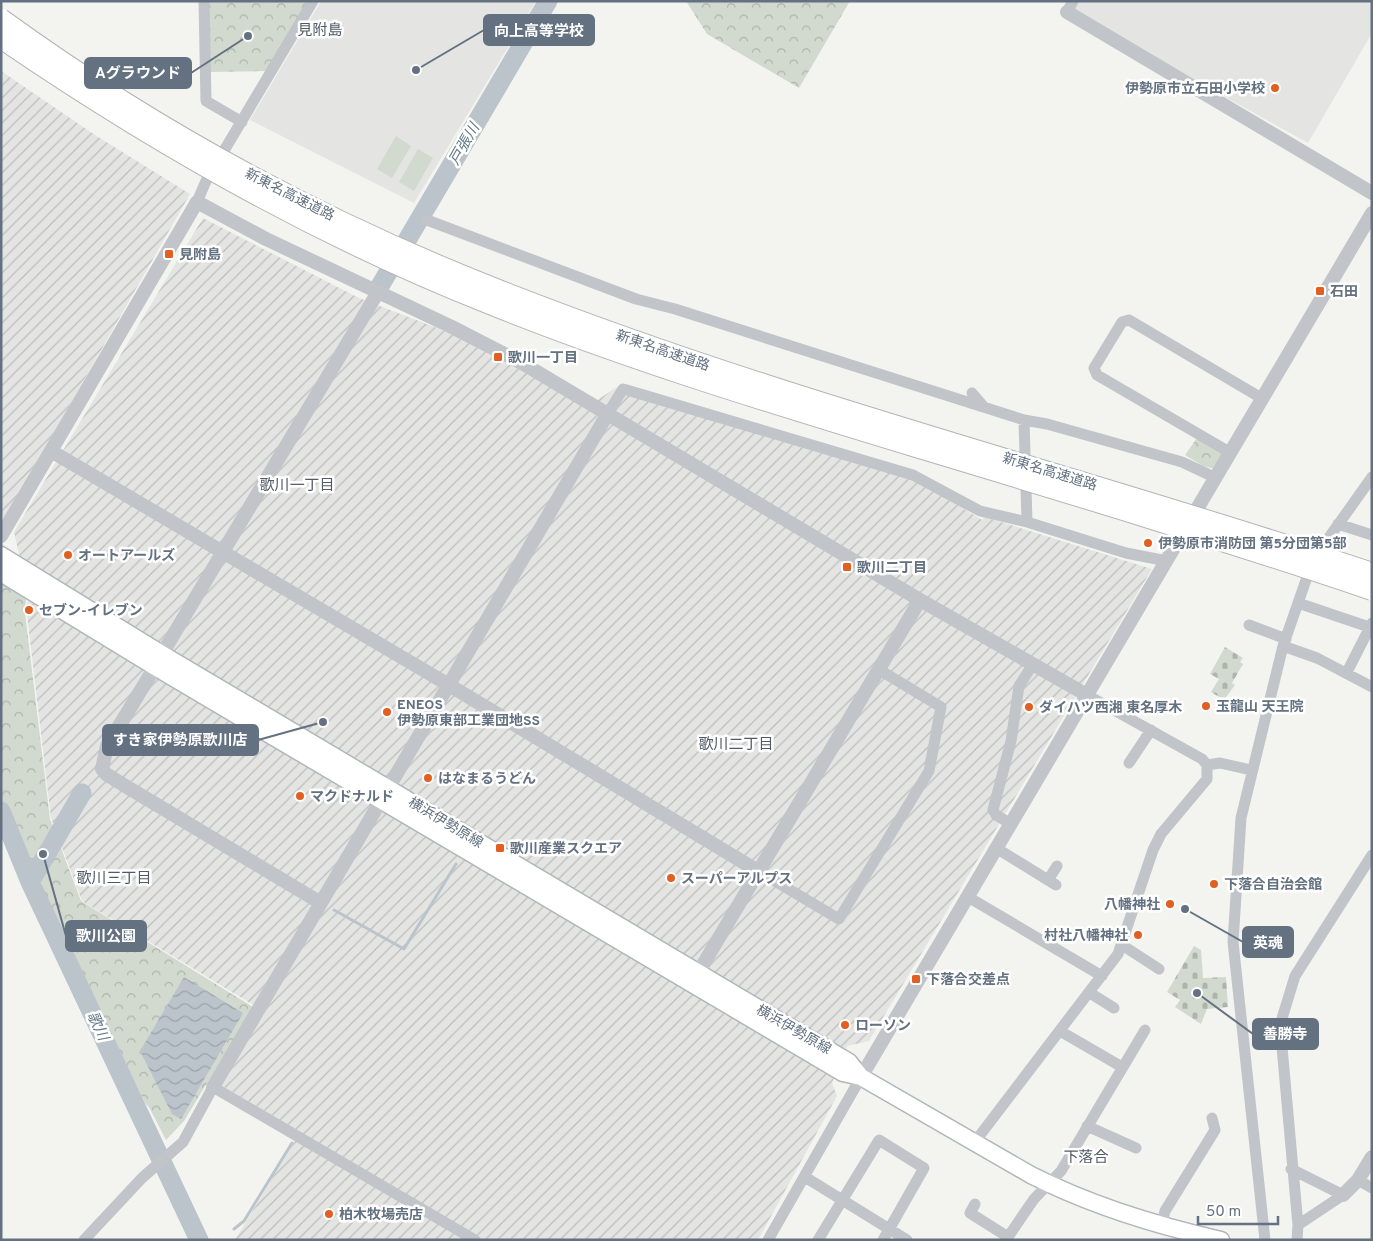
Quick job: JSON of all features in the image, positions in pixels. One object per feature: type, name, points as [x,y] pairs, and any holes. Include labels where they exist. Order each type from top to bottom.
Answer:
[{"type":"highway","name":"新東名高速道路","points":[[1,18],[104,88],[193,142],[261,180],[392,244],[489,286],[587,324],[764,384],[1165,506],[1372,573]]},
{"type":"highway","name":"新東名高速道路","points":[[1,38],[86,95],[257,196],[393,263],[483,302],[590,342],[759,399],[1160,521],[1372,590]]},
{"type":"main road","name":"横浜伊勢原線","points":[[1,555],[159,660]]},
{"type":"main road","name":"横浜伊勢原線","points":[[1,572],[159,660],[385,794],[843,1073],[861,1077],[1048,1184],[1161,1227],[1221,1240]]},
{"type":"main road","name":"横浜伊勢原線","points":[[385,794],[698,973],[849,1062],[861,1077]]},
{"type":"street","points":[[204,1],[206,100],[242,122]]},
{"type":"street","points":[[1,536],[197,202],[206,181],[313,1]]},
{"type":"street","points":[[1070,7],[1372,194]]},
{"type":"street","points":[[197,202],[266,239],[522,363],[920,600],[1202,759],[1207,765],[1207,779],[1161,834],[1152,850],[1122,945],[1090,993],[974,1143]]},
{"type":"street","points":[[768,1240],[861,1077],[1372,213]]},
{"type":"street","points":[[427,220],[636,299],[675,309],[1024,420],[1047,424],[1182,462],[1216,478]]},
{"type":"street","points":[[321,903],[127,787],[102,769],[107,746],[378,292]]},
{"type":"street","points":[[1231,453],[1098,375],[1094,368],[1122,322],[1129,320],[1262,399]]},
{"type":"street","points":[[84,1240],[142,1178],[150,1174],[183,1142],[213,1087],[623,389],[913,475],[964,504],[980,510],[1027,522],[1126,553],[1166,561]]},
{"type":"street","points":[[972,393],[986,408]]},
{"type":"street","points":[[1024,420],[1027,522]]},
{"type":"street","points":[[51,451],[449,685],[839,919],[929,771],[941,707],[878,669]]},
{"type":"street","points":[[1265,1240],[1232,942],[1241,818],[1251,770],[1284,642],[1314,560],[1372,477]]},
{"type":"street","points":[[1338,524],[1372,535]]},
{"type":"street","points":[[698,973],[920,600]]},
{"type":"street","points":[[1298,603],[1371,626],[1347,672]]},
{"type":"street","points":[[1254,625],[1284,642],[1347,672],[1372,687]]},
{"type":"street","points":[[1011,824],[996,815],[993,810],[1011,741],[1019,686],[1033,664]]},
{"type":"street","points":[[1129,763],[1151,730]]},
{"type":"street","points":[[1207,765],[1220,762],[1251,770]]},
{"type":"street","points":[[996,848],[1052,883],[1057,866]]},
{"type":"street","points":[[1297,1240],[1298,1225],[1291,1169],[1280,1025],[1295,976],[1372,855]]},
{"type":"street","points":[[968,897],[1102,976]]},
{"type":"street","points":[[1122,945],[1159,969]]},
{"type":"street","points":[[1090,993],[1114,1008]]},
{"type":"street","points":[[970,1213],[1007,1238],[1034,1199],[1061,1171],[1145,1030]]},
{"type":"street","points":[[1060,1031],[1122,1068]]},
{"type":"street","points":[[213,1087],[475,1240]]},
{"type":"street","points":[[1161,1227],[1165,1211],[1207,1134],[1214,1130],[1212,1118]]},
{"type":"street","points":[[1088,1126],[1136,1148]]},
{"type":"street","points":[[818,1240],[879,1140],[924,1168],[884,1240]]},
{"type":"street","points":[[1298,1225],[1343,1195],[1358,1180],[1372,1157]]},
{"type":"street","points":[[1291,1169],[1343,1195]]},
{"type":"street","points":[[805,1176],[907,1240]]},
{"type":"street","points":[[1358,1180],[1372,1188]]},
{"type":"shaded area","points":[[321,1],[536,1],[414,203],[250,120]]},
{"type":"shaded area","name":"伊勢原市立石田小学校","points":[[1077,1],[1372,1],[1372,33],[1308,143],[1075,13],[1073,8]]},
{"type":"shaded area","points":[[1,71],[95,135],[190,194],[5,519],[1,520]]},
{"type":"shaded area","points":[[203,218],[359,298],[476,343],[585,408],[617,387],[896,475],[900,470],[982,520],[985,517],[1152,569],[869,1041],[847,1046],[832,1083],[837,1096],[758,1240],[235,1240],[300,1132],[219,1084],[255,1006],[82,901],[51,818],[26,606],[29,599],[14,532]]},
{"type":"green space","points":[[207,1],[308,1],[267,71],[209,72]]},
{"type":"green space","points":[[686,1],[850,1],[799,88],[707,34]]},
{"type":"green space","points":[[396,136],[411,146],[392,178],[377,169]]},
{"type":"green space","points":[[418,149],[433,158],[414,191],[399,182]]},
{"type":"green space","points":[[1197,438],[1222,452],[1223,456],[1215,469],[1203,466],[1185,455]]},
{"type":"green space","points":[[1,583],[26,598],[25,613],[50,819],[81,901],[253,1007],[184,1121],[166,1140],[149,1107],[145,1103],[32,874],[1,798]]},
{"type":"green space","points":[[1225,647],[1243,658],[1240,662],[1243,664],[1232,683],[1235,685],[1224,700],[1211,692],[1219,679],[1210,674]]},
{"type":"green space","points":[[1194,946],[1201,950],[1203,978],[1226,977],[1228,1007],[1207,1009],[1201,1024],[1175,1007],[1180,1000],[1167,992]]},
{"type":"water","points":[[184,977],[243,1013],[181,1119],[172,1114],[140,1051]]},
{"type":"waterway","name":"戸張川","points":[[380,286],[548,1]]},
{"type":"waterway","name":"戸張川","points":[[52,845],[82,793]]},
{"type":"waterway","name":"歌川","points":[[1,811],[30,882],[199,1240]]},
{"type":"waterway","name":"戸張川","points":[[30,882],[49,850]]},
{"type":"waterway","points":[[334,910],[404,949],[456,864]]},
{"type":"waterway","points":[[234,1229],[244,1221],[292,1143]]},
{"type":"place","name":"Aグラウンド","points":[[248,36]]},
{"type":"place","name":"向上高等学校","points":[[416,70]]},
{"type":"place","name":"伊勢原市立石田小学校","points":[[1275,88]]},
{"type":"place","name":"見附島","points":[[169,254]]},
{"type":"place","name":"石田","points":[[1320,291]]},
{"type":"place","name":"歌川一丁目","points":[[498,357]]},
{"type":"place","name":"伊勢原市消防団 第5分団第5部","points":[[1148,543]]},
{"type":"place","name":"オートアールズ","points":[[68,555]]},
{"type":"place","name":"歌川二丁目","points":[[847,567]]},
{"type":"place","name":"セブン-イレブン","points":[[29,610]]},
{"type":"place","name":"玉龍山 天王院","points":[[1206,706]]},
{"type":"place","name":"ダイハツ西湘 東名厚木","points":[[1029,707]]},
{"type":"place","name":"ENEOS 伊勢原東部工業団地SS","points":[[387,712]]},
{"type":"place","name":"すき家伊勢原歌川店","points":[[323,722]]},
{"type":"place","name":"はなまるうどん","points":[[428,778]]},
{"type":"place","name":"マクドナルド","points":[[300,796]]},
{"type":"place","name":"歌川産業スクエア","points":[[500,848]]},
{"type":"place","name":"歌川公園","points":[[43,854]]},
{"type":"place","name":"スーパーアルプス","points":[[671,878]]},
{"type":"place","name":"下落合自治会館","points":[[1214,884]]},
{"type":"place","name":"八幡神社","points":[[1170,904]]},
{"type":"place","name":"英魂","points":[[1185,909]]},
{"type":"place","name":"村社八幡神社","points":[[1138,935]]},
{"type":"place","name":"下落合交差点","points":[[916,979]]},
{"type":"place","name":"善勝寺","points":[[1197,993]]},
{"type":"place","name":"ローソン","points":[[845,1025]]},
{"type":"place","name":"柏木牧場売店","points":[[329,1214]]},
{"type":"district","name":"見附島","points":[[320,30]]},
{"type":"district","name":"歌川一丁目","points":[[297,485]]},
{"type":"district","name":"歌川二丁目","points":[[736,744]]},
{"type":"district","name":"歌川三丁目","points":[[114,878]]},
{"type":"district","name":"下落合","points":[[1086,1157]]}]
